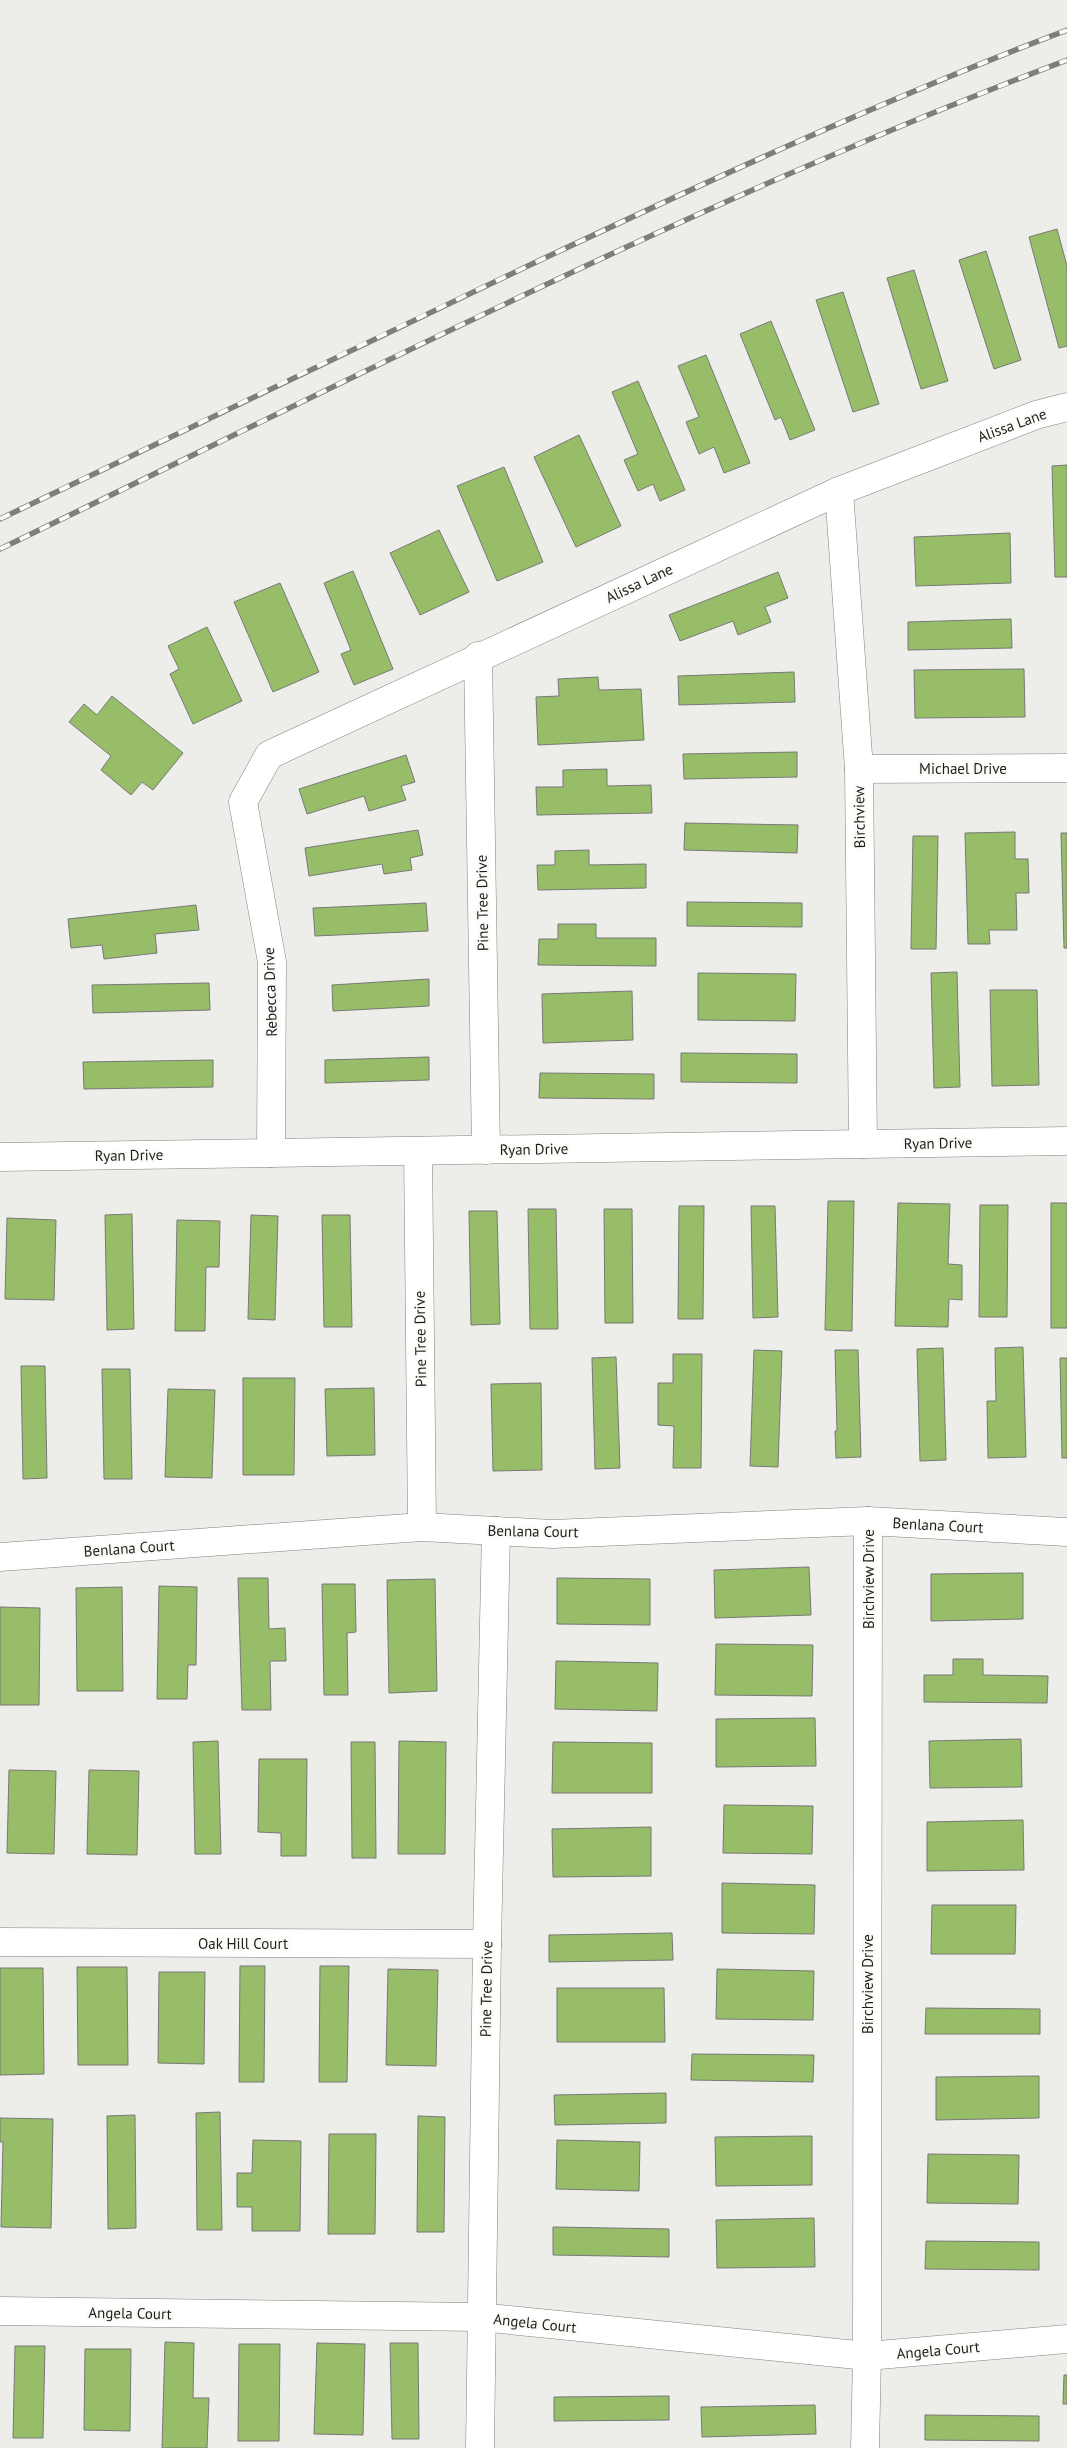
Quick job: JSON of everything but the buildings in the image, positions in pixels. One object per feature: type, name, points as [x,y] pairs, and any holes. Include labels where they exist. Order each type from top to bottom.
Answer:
[{"type":"street","name":"Alissa Lane","points":[[243,802],[269,754],[839,491],[1036,415],[1067,407]]},
{"type":"street","name":"Birchview","points":[[839,491],[859,769],[863,1144]]},
{"type":"street","name":"Pine Tree Drive","points":[[478,656],[486,1150]]},
{"type":"street","name":"Michael Drive","points":[[859,769],[1067,768]]},
{"type":"street","name":"Rebecca Drive","points":[[243,802],[272,962],[271,1153]]},
{"type":"street","name":"Ryan Drive","points":[[0,1157],[1067,1141]]},
{"type":"street","name":"Pine Tree Drive","points":[[418,1151],[422,1527]]},
{"type":"street","name":"Benlana Court","points":[[0,1558],[422,1527],[552,1534],[868,1521],[1067,1532]]},
{"type":"street","name":"Birchview Drive","points":[[865,2448],[867,2356],[868,1521]]},
{"type":"street","name":"Pine Tree Drive","points":[[480,2448],[480,2317],[496,1531]]},
{"type":"street","name":"Oak Hill Court","points":[[0,1942],[487,1944]]},
{"type":"street","name":"Angela Court","points":[[0,2311],[480,2317],[867,2356],[1067,2339]]},
{"type":"railway","points":[[0,519],[465,296],[731,172],[864,112],[1067,30]]},
{"type":"railway","points":[[0,549],[396,356],[661,231],[795,171],[1067,60]]}]
